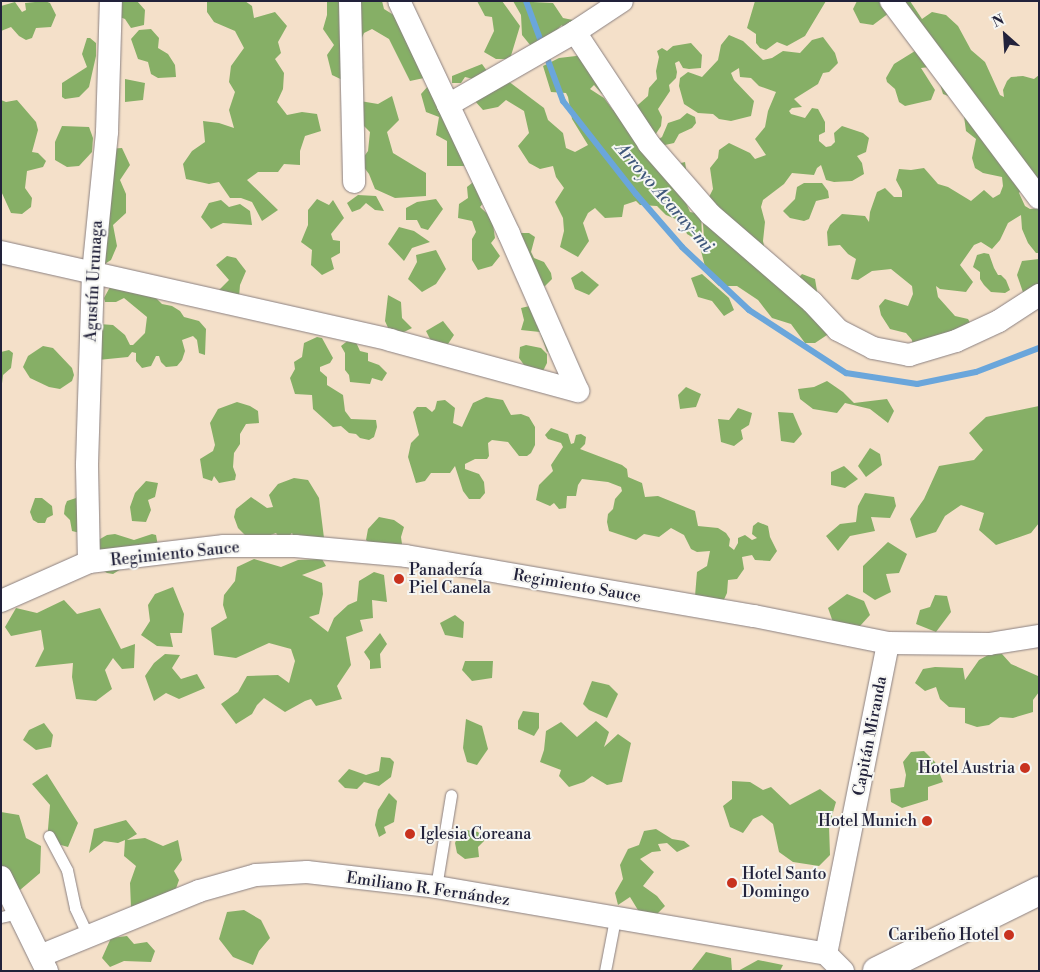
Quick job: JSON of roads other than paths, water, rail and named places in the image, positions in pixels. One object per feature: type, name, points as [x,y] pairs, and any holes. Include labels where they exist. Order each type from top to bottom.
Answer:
[{"type":"street","name":"Agustín Urunaga","points":[[89,562],[87,464],[92,272],[107,132],[111,1]]},
{"type":"street","points":[[350,1],[354,182]]},
{"type":"street","points":[[1,252],[390,340],[578,391],[509,234],[399,1]]},
{"type":"street","points":[[448,104],[566,36],[622,1]]},
{"type":"street","points":[[891,1],[1039,198]]},
{"type":"street","points":[[566,36],[619,102],[655,151],[710,214],[812,302],[838,330],[872,348],[909,355],[956,341],[999,321],[1039,295]]},
{"type":"street","name":"Regimiento Sauce","points":[[1,601],[89,562],[224,546],[296,546],[406,556],[754,616],[888,643],[989,644],[1039,636]]},
{"type":"street","name":"Capitán Miranda","points":[[826,954],[888,643]]},
{"type":"street","name":"Emiliano R. Fernández","points":[[44,964],[88,936],[199,891],[256,875],[307,872],[436,887],[826,954]]},
{"type":"street","points":[[1,877],[10,915],[44,964]]},
{"type":"street","points":[[877,971],[1039,891]]},
{"type":"street","points":[[826,954],[843,971]]},
{"type":"lane","points":[[436,887],[451,795]]},
{"type":"lane","points":[[49,836],[67,870],[76,908],[88,936]]},
{"type":"lane","points":[[605,971],[615,919]]},
{"type":"waterway","name":"Arroyo Acaray-mi","points":[[526,1],[563,101],[636,194],[682,247],[749,310],[846,373],[917,384],[976,372],[1039,348]]},
{"type":"place","name":"Panadería Piel Canela","points":[[399,579]]},
{"type":"place","name":"Hotel Austria","points":[[1025,768]]},
{"type":"place","name":"Hotel Munich","points":[[927,821]]},
{"type":"place","name":"Iglesia Coreana","points":[[410,834]]},
{"type":"place","name":"Hotel Santo Domingo","points":[[732,883]]},
{"type":"place","name":"Caribeño Hotel","points":[[1009,935]]}]
